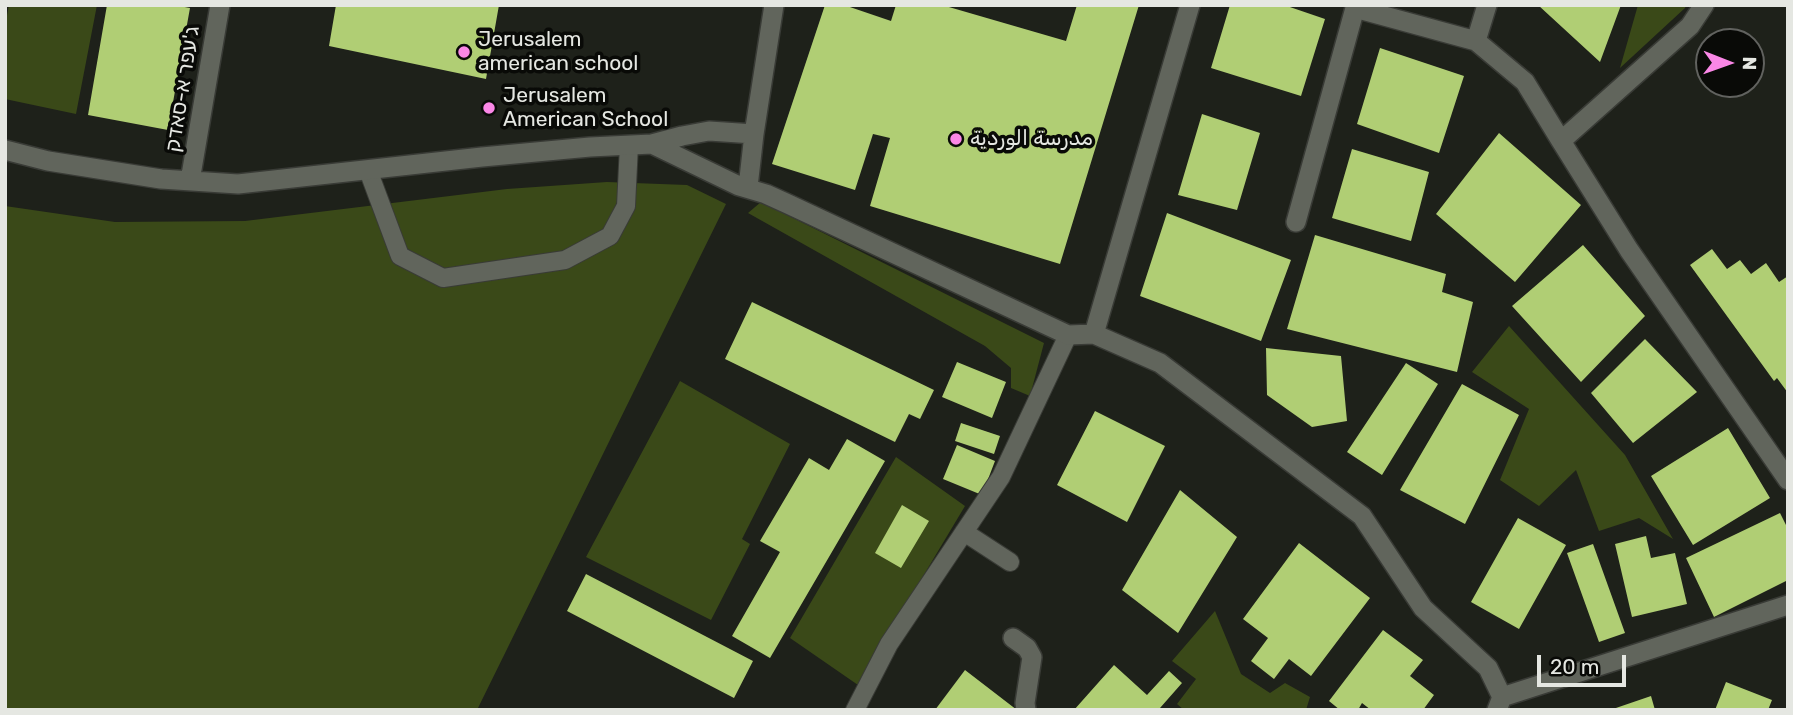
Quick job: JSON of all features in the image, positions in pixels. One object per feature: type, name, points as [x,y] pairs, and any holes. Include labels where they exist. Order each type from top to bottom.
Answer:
[{"type":"street","name":"ג'עפר א-סאדק","points":[[190,181],[220,5]]},
{"type":"street","points":[[748,187],[774,5]]},
{"type":"street","points":[[1094,334],[1190,5]]},
{"type":"street","points":[[1476,41],[1487,5]]},
{"type":"street","points":[[1560,141],[1690,26],[1704,5]]},
{"type":"street","points":[[1296,222],[1355,8],[1476,41],[1525,82],[1629,250],[1788,480]]},
{"type":"street","points":[[5,150],[60,163],[161,179],[238,184],[482,157],[652,144],[682,135],[709,131],[754,134]]},
{"type":"street","points":[[652,144],[739,186],[748,187],[788,204],[1068,335],[1094,334],[1160,363],[1362,516],[1423,608],[1488,668],[1499,703],[1788,606]]},
{"type":"street","points":[[1013,638],[1027,648],[1032,657],[1026,710]]},
{"type":"lane","points":[[368,170],[400,256],[443,278],[565,260],[610,236],[626,206],[629,145]]},
{"type":"lane","points":[[855,710],[889,644],[1001,477],[1068,335]]},
{"type":"lane","points":[[964,532],[1010,562]]},
{"type":"green space","points":[[9,5],[97,5],[76,114],[5,99],[5,26]]},
{"type":"green space","points":[[1638,5],[1686,5],[1620,68]]},
{"type":"green space","points":[[607,182],[687,185],[726,204],[477,710],[5,710],[5,206],[115,222],[245,221],[507,189]]},
{"type":"green space","points":[[761,202],[1044,343],[1030,396],[1011,388],[1011,368],[985,346],[748,213]]},
{"type":"green space","points":[[1509,326],[1625,455],[1673,539],[1639,518],[1599,531],[1576,470],[1539,506],[1500,480],[1529,409],[1472,372]]},
{"type":"green space","points":[[680,381],[790,444],[742,539],[750,544],[711,620],[586,557]]},
{"type":"green space","points":[[896,457],[965,506],[858,685],[790,638]]},
{"type":"green space","points":[[1215,611],[1241,674],[1270,693],[1285,683],[1310,697],[1306,710],[1184,710],[1177,704],[1196,679],[1172,661]]},
{"type":"building","points":[[107,5],[174,5],[190,8],[168,130],[88,115]]},
{"type":"building","points":[[336,5],[499,5],[486,79],[329,46]]},
{"type":"building","name":"مدرسة الوردية","points":[[825,5],[844,5],[891,21],[896,5],[942,5],[1066,41],[1077,5],[1139,5],[1060,264],[870,206],[890,138],[873,134],[855,190],[772,164]]},
{"type":"building","points":[[1230,5],[1284,5],[1325,19],[1301,96],[1211,68]]},
{"type":"building","points":[[1538,5],[1621,5],[1600,62]]},
{"type":"building","points":[[1380,48],[1464,76],[1439,153],[1357,124]]},
{"type":"building","points":[[1202,114],[1260,133],[1237,210],[1178,195]]},
{"type":"building","points":[[1499,133],[1581,205],[1515,282],[1436,214]]},
{"type":"building","points":[[1352,149],[1429,172],[1411,241],[1332,218]]},
{"type":"building","points":[[1167,213],[1291,260],[1261,341],[1140,296]]},
{"type":"building","points":[[1315,235],[1446,274],[1442,292],[1473,302],[1457,372],[1287,329]]},
{"type":"building","points":[[1583,245],[1645,316],[1581,382],[1512,306]]},
{"type":"building","points":[[1712,249],[1727,269],[1740,260],[1751,274],[1766,263],[1779,282],[1788,276],[1788,393],[1777,378],[1774,381],[1690,265]]},
{"type":"building","points":[[752,302],[934,390],[920,419],[909,414],[895,442],[725,359]]},
{"type":"building","points":[[1645,339],[1697,392],[1633,443],[1591,393]]},
{"type":"building","points":[[1266,348],[1341,356],[1347,421],[1312,427],[1267,395]]},
{"type":"building","points":[[957,362],[1006,382],[992,418],[942,397]]},
{"type":"building","points":[[1406,363],[1438,384],[1382,475],[1347,452]]},
{"type":"building","points":[[1462,384],[1519,415],[1465,524],[1400,490]]},
{"type":"building","points":[[1095,411],[1165,446],[1127,522],[1057,485]]},
{"type":"building","points":[[961,423],[1000,436],[994,454],[955,441]]},
{"type":"building","points":[[1728,428],[1770,498],[1693,545],[1651,476]]},
{"type":"building","points":[[847,439],[885,461],[770,658],[732,636],[780,552],[760,541],[809,458],[829,470]]},
{"type":"building","points":[[957,445],[995,461],[982,495],[943,479]]},
{"type":"building","points":[[1180,490],[1237,537],[1178,633],[1122,590]]},
{"type":"building","points":[[902,505],[929,521],[901,568],[875,553]]},
{"type":"building","points":[[1780,513],[1788,529],[1788,580],[1714,617],[1686,558]]},
{"type":"building","points":[[1518,518],[1566,545],[1519,629],[1471,602]]},
{"type":"building","points":[[1646,536],[1651,558],[1675,553],[1687,604],[1632,617],[1615,544]]},
{"type":"building","points":[[1299,543],[1370,598],[1311,676],[1289,659],[1274,679],[1251,661],[1268,638],[1243,619]]},
{"type":"building","points":[[1593,544],[1625,633],[1599,642],[1567,553]]},
{"type":"building","points":[[586,574],[753,661],[734,698],[567,611]]},
{"type":"building","points":[[1383,630],[1423,660],[1410,676],[1434,695],[1423,710],[1371,710],[1362,703],[1358,710],[1340,710],[1329,701]]},
{"type":"building","points":[[1114,665],[1147,695],[1169,671],[1182,683],[1160,708],[1162,710],[1074,710]]},
{"type":"building","points":[[965,670],[1017,710],[935,710]]},
{"type":"building","points":[[1726,682],[1772,700],[1768,710],[1715,710]]},
{"type":"building","points":[[1651,696],[1655,710],[1613,710],[1613,709]]},
{"type":"place","name":"Jerusalem american school","points":[[464,52]]},
{"type":"place","name":"Jerusalem American School","points":[[489,108]]},
{"type":"place","name":"مدرسة الوردية","points":[[956,139]]}]
